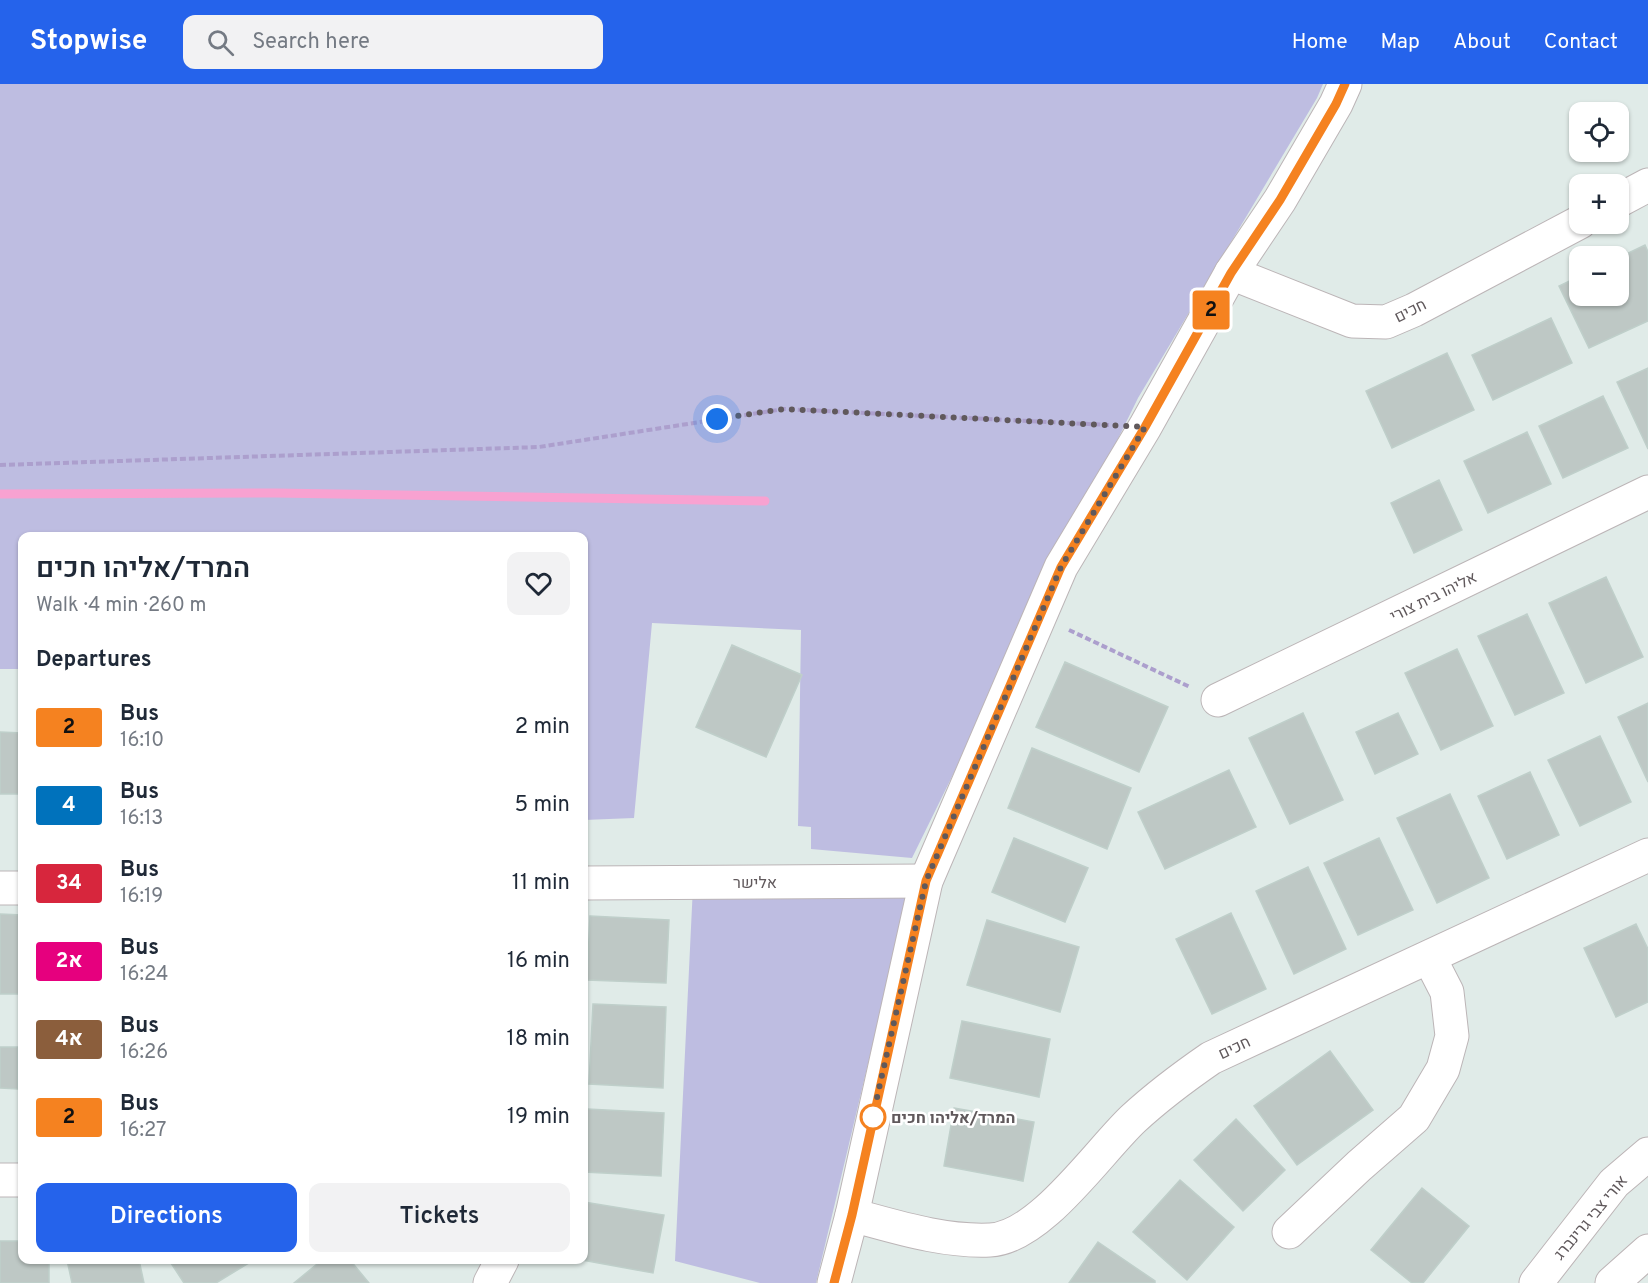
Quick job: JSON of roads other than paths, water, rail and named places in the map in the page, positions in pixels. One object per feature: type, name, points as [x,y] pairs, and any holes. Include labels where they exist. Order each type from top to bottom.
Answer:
[{"type":"street","points":[[834,1283],[852,1215],[926,881],[1061,567],[1145,427],[1231,273],[1280,200],[1336,104],[1345,84]]},
{"type":"street","points":[[1629,195],[1648,185]]},
{"type":"street","name":"חכים","points":[[1231,273],[1352,321],[1386,322],[1414,310],[1569,228]]},
{"type":"street","name":"אליהו בית צורי","points":[[1218,700],[1648,492]]},
{"type":"street","name":"חכים","points":[[852,1215],[931,1236],[992,1240],[1021,1232],[1068,1191],[1130,1122],[1163,1091],[1211,1058],[1648,855]]},
{"type":"street","name":"אלישר","points":[[588,883],[926,881]]},
{"type":"street","points":[[0,888],[18,888]]},
{"type":"street","points":[[1289,1232],[1414,1118],[1443,1069],[1452,1036],[1447,992],[1429,957]]},
{"type":"street","name":"אורי צבי גרינברג","points":[[1536,1283],[1614,1183],[1648,1154]]},
{"type":"street","points":[[0,1180],[18,1180]]},
{"type":"street","points":[[1612,1283],[1648,1251]]},
{"type":"street","points":[[490,1283],[500,1264]]},
{"type":"waterway","points":[[0,494],[275,493],[765,501]]},
{"type":"place","name":"המרד/אליהו חכים","points":[[873,1117]]}]
